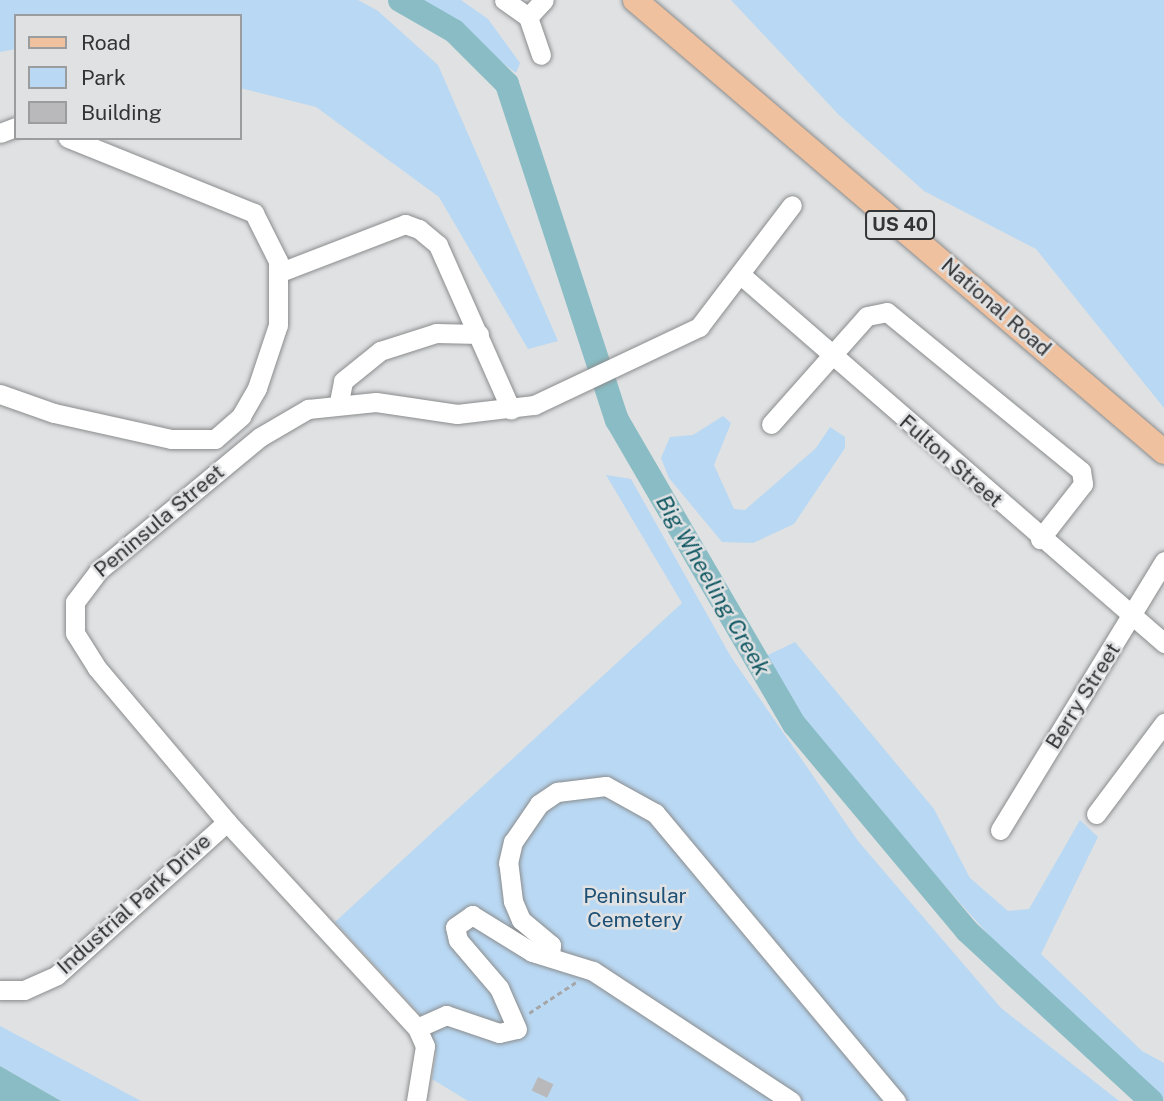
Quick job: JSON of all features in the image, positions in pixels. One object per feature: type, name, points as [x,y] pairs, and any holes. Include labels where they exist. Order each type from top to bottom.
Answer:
[{"type":"main road","name":"National Road","points":[[635,0],[1164,452]]},
{"type":"street","points":[[504,0],[528,17],[541,55]]},
{"type":"street","points":[[528,17],[544,0]]},
{"type":"street","points":[[0,394],[54,413],[171,439],[215,439],[241,416],[278,325],[278,273],[268,233],[254,214],[73,140]]},
{"type":"street","name":"Peninsula Street","points":[[417,1028],[227,822],[97,668],[72,620],[82,587],[260,437],[308,409],[339,402],[457,414],[511,410],[567,390],[699,327],[792,205]]},
{"type":"street","points":[[278,273],[410,224],[438,245],[511,410]]},
{"type":"street","name":"Fulton Street","points":[[741,275],[1040,539],[1164,643]]},
{"type":"street","points":[[771,424],[867,316],[887,312],[1081,471],[1083,484],[1040,539]]},
{"type":"street","points":[[339,402],[343,381],[380,351],[436,333],[479,334]]},
{"type":"street","points":[[241,416],[260,437]]},
{"type":"street","name":"Berry Street","points":[[1000,830],[1133,616],[1164,561]]},
{"type":"street","points":[[1096,814],[1164,723]]},
{"type":"street","points":[[550,955],[551,945],[521,920],[513,901],[508,863],[513,842],[539,804],[557,792],[606,786],[654,813],[896,1101]]},
{"type":"street","name":"Industrial Park Drive","points":[[0,990],[24,990],[57,975],[227,822]]},
{"type":"street","points":[[416,1101],[425,1046],[417,1028],[446,1015],[511,1034],[518,1020],[455,927],[472,915],[532,952],[550,955],[593,971],[791,1101]]},
{"type":"path","points":[[518,1020],[593,971]]},
{"type":"green space","points":[[0,0],[358,0],[378,11],[438,65],[558,341],[528,349],[439,197],[316,107],[242,88],[242,14],[14,14],[14,49],[0,52]]},
{"type":"green space","points":[[420,0],[461,0],[488,19],[520,63],[516,73]]},
{"type":"green space","points":[[731,0],[1164,0],[1164,408],[1036,249],[924,191],[839,115]]},
{"type":"green space","points":[[723,416],[731,423],[714,465],[734,509],[745,510],[816,448],[830,427],[845,437],[845,448],[794,524],[753,543],[722,542],[669,478],[661,458],[670,437],[693,435]]},
{"type":"green space","name":"Peninsular Cemetery","points":[[606,475],[631,479],[731,657],[858,841],[1001,1008],[1119,1101],[468,1101],[432,1079],[436,1053],[423,1018],[335,922],[682,603]]},
{"type":"green space","points":[[795,642],[934,809],[970,878],[1008,911],[1029,909],[1080,820],[1098,837],[1041,954],[1142,1051],[1164,1063],[1164,1099],[1031,983],[821,746],[764,657]]},
{"type":"green space","points":[[0,1026],[141,1101],[61,1101],[0,1066]]},
{"type":"shaded area","points":[[0,1066],[61,1101],[0,1101]]},
{"type":"building","points":[[538,1077],[553,1084],[547,1098],[532,1091]]},
{"type":"waterway","name":"Big Wheeling Creek","points":[[400,0],[454,31],[507,84],[617,420],[794,724],[967,931],[1151,1101]]}]
